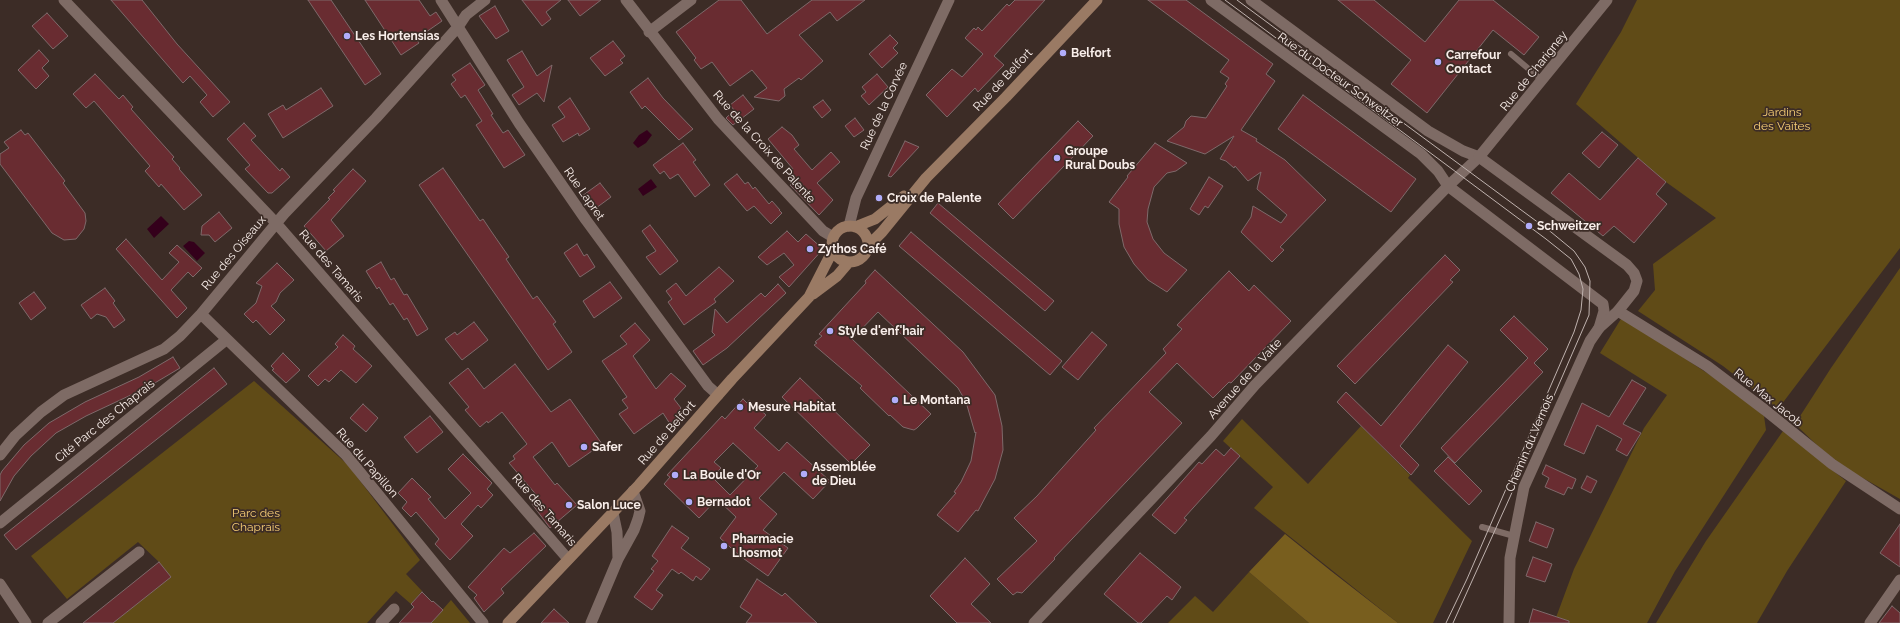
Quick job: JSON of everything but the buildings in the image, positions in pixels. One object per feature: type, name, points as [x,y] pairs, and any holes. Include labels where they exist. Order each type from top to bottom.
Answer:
[{"type":"main road","name":"Rue de Belfort","points":[[852,226],[875,219],[887,211],[926,178],[1006,97],[1097,0]]},
{"type":"main road","name":"Rue de Belfort","points":[[869,245],[882,232],[926,178]]},
{"type":"main road","points":[[852,226],[865,234],[869,245],[864,256],[854,262],[849,262],[841,260],[833,250],[834,237],[840,230],[852,226]]},
{"type":"main road","name":"Rue de Belfort","points":[[508,623],[613,513],[718,395],[809,297],[833,250]]},
{"type":"main road","points":[[809,297],[837,276],[849,262]]},
{"type":"street","name":"Rue des Tamaris","points":[[64,0],[276,223],[568,559]]},
{"type":"street","name":"Rue Lapret","points":[[441,0],[519,123],[586,220],[708,386],[718,395]]},
{"type":"street","name":"Rue des Oiseaux","points":[[0,455],[15,436],[41,412],[58,400],[164,349],[180,336],[201,314],[276,223],[376,118],[458,28],[466,15],[485,0]]},
{"type":"street","name":"Rue de la Croix de Palente","points":[[626,0],[650,32],[678,65],[718,119],[823,231],[834,237]]},
{"type":"street","points":[[650,32],[691,0]]},
{"type":"street","name":"Rue de la Corvée","points":[[852,226],[856,198],[949,0]]},
{"type":"street","name":"Rue du Docteur Schweitzer","points":[[1211,0],[1421,154],[1438,171],[1448,186]]},
{"type":"street","name":"Rue du Docteur Schweitzer","points":[[1251,0],[1428,131],[1462,151],[1479,157]]},
{"type":"street","name":"Rue de Charigney","points":[[1479,157],[1607,0]]},
{"type":"street","name":"Avenue de la Vaite","points":[[1034,623],[1212,436],[1255,385],[1448,186],[1479,157]]},
{"type":"street","name":"Chemin du Vernois","points":[[1479,157],[1627,265],[1634,273],[1637,281],[1634,291],[1618,311],[1598,328]]},
{"type":"street","name":"Chemin du Vernois","points":[[1448,186],[1603,304],[1604,311],[1598,328],[1590,341],[1569,385],[1524,487],[1510,558],[1509,623]]},
{"type":"street","name":"Rue Max Jacob","points":[[1618,311],[1706,366],[1765,410],[1832,464],[1900,509]]},
{"type":"street","name":"Rue du Papillon","points":[[201,314],[226,340],[346,455],[483,623]]},
{"type":"street","name":"Cité Parc des Chaprais","points":[[0,523],[226,340]]},
{"type":"street","points":[[591,623],[618,559],[634,530],[638,519],[640,511],[633,491]]},
{"type":"street","points":[[613,513],[618,532],[618,559]]},
{"type":"street","points":[[48,623],[139,552]]},
{"type":"street","points":[[1870,623],[1900,580]]},
{"type":"street","points":[[0,584],[26,623]]},
{"type":"street","points":[[381,623],[394,609]]},
{"type":"lane","points":[[1511,54],[1542,81]]},
{"type":"lane","points":[[1482,526],[1514,536]]},
{"type":"green space","name":"Jardins des Vaîtes","points":[[1637,0],[1900,0],[1900,248],[1778,409],[1723,366],[1638,311],[1655,290],[1653,264],[1716,218],[1666,182],[1576,104],[1621,32]]},
{"type":"green space","points":[[1900,268],[1900,499],[1847,469],[1820,448],[1795,424],[1831,368]]},
{"type":"green space","points":[[1624,314],[1690,362],[1730,388],[1764,416],[1766,430],[1675,571],[1647,623],[1554,623],[1574,569],[1644,428],[1667,395],[1600,353]]},
{"type":"green space","name":"Parc des Chaprais","points":[[254,381],[348,465],[420,560],[406,574],[422,591],[411,604],[396,591],[367,623],[113,623],[170,577],[159,562],[138,542],[67,599],[31,556]]},
{"type":"green space","points":[[1242,419],[1308,484],[1361,426],[1410,475],[1408,478],[1472,541],[1433,623],[1398,623],[1254,508],[1273,487],[1223,441]]},
{"type":"green space","points":[[1783,431],[1846,481],[1787,571],[1757,623],[1656,623],[1706,541]]},
{"type":"green space","points":[[1249,572],[1309,623],[1168,623],[1195,596],[1213,612]]},
{"type":"green space","points":[[451,600],[470,623],[431,623]]},
{"type":"shaded area","points":[[647,130],[652,135],[646,143],[638,148],[633,143],[639,135]]},
{"type":"shaded area","points":[[651,179],[657,187],[643,196],[638,189]]},
{"type":"shaded area","points":[[161,216],[169,224],[154,238],[147,229]]},
{"type":"shaded area","points":[[189,241],[194,242],[205,253],[197,261],[183,246]]},
{"type":"shaded area","points":[[1285,534],[1398,623],[1309,623],[1249,572]]},
{"type":"tram line","points":[[1225,0],[1546,239],[1571,259],[1579,274],[1583,289],[1581,310],[1574,332],[1467,579],[1446,623]]},
{"type":"tram line","points":[[1237,0],[1551,232],[1574,251],[1585,267],[1590,281],[1589,315],[1510,497],[1453,623]]},
{"type":"place","name":"Les Hortensias","points":[[347,36]]},
{"type":"place","name":"Belfort","points":[[1063,53]]},
{"type":"place","name":"Carrefour Contact","points":[[1438,62]]},
{"type":"place","name":"Groupe Rural Doubs","points":[[1057,158]]},
{"type":"place","name":"Croix de Palente","points":[[879,198]]},
{"type":"place","name":"Schweitzer","points":[[1529,226]]},
{"type":"place","name":"Zythos Café","points":[[810,249]]},
{"type":"place","name":"Style d'enf'hair","points":[[830,331]]},
{"type":"place","name":"Le Montana","points":[[895,400]]},
{"type":"place","name":"Mesure Habitat","points":[[740,407]]},
{"type":"place","name":"Safer","points":[[584,447]]},
{"type":"place","name":"Assemblée de Dieu","points":[[804,474]]},
{"type":"place","name":"La Boule d'Or","points":[[675,475]]},
{"type":"place","name":"Bernadot","points":[[689,502]]},
{"type":"place","name":"Salon Luce","points":[[569,505]]},
{"type":"place","name":"Pharmacie Lhosmot","points":[[724,546]]}]
